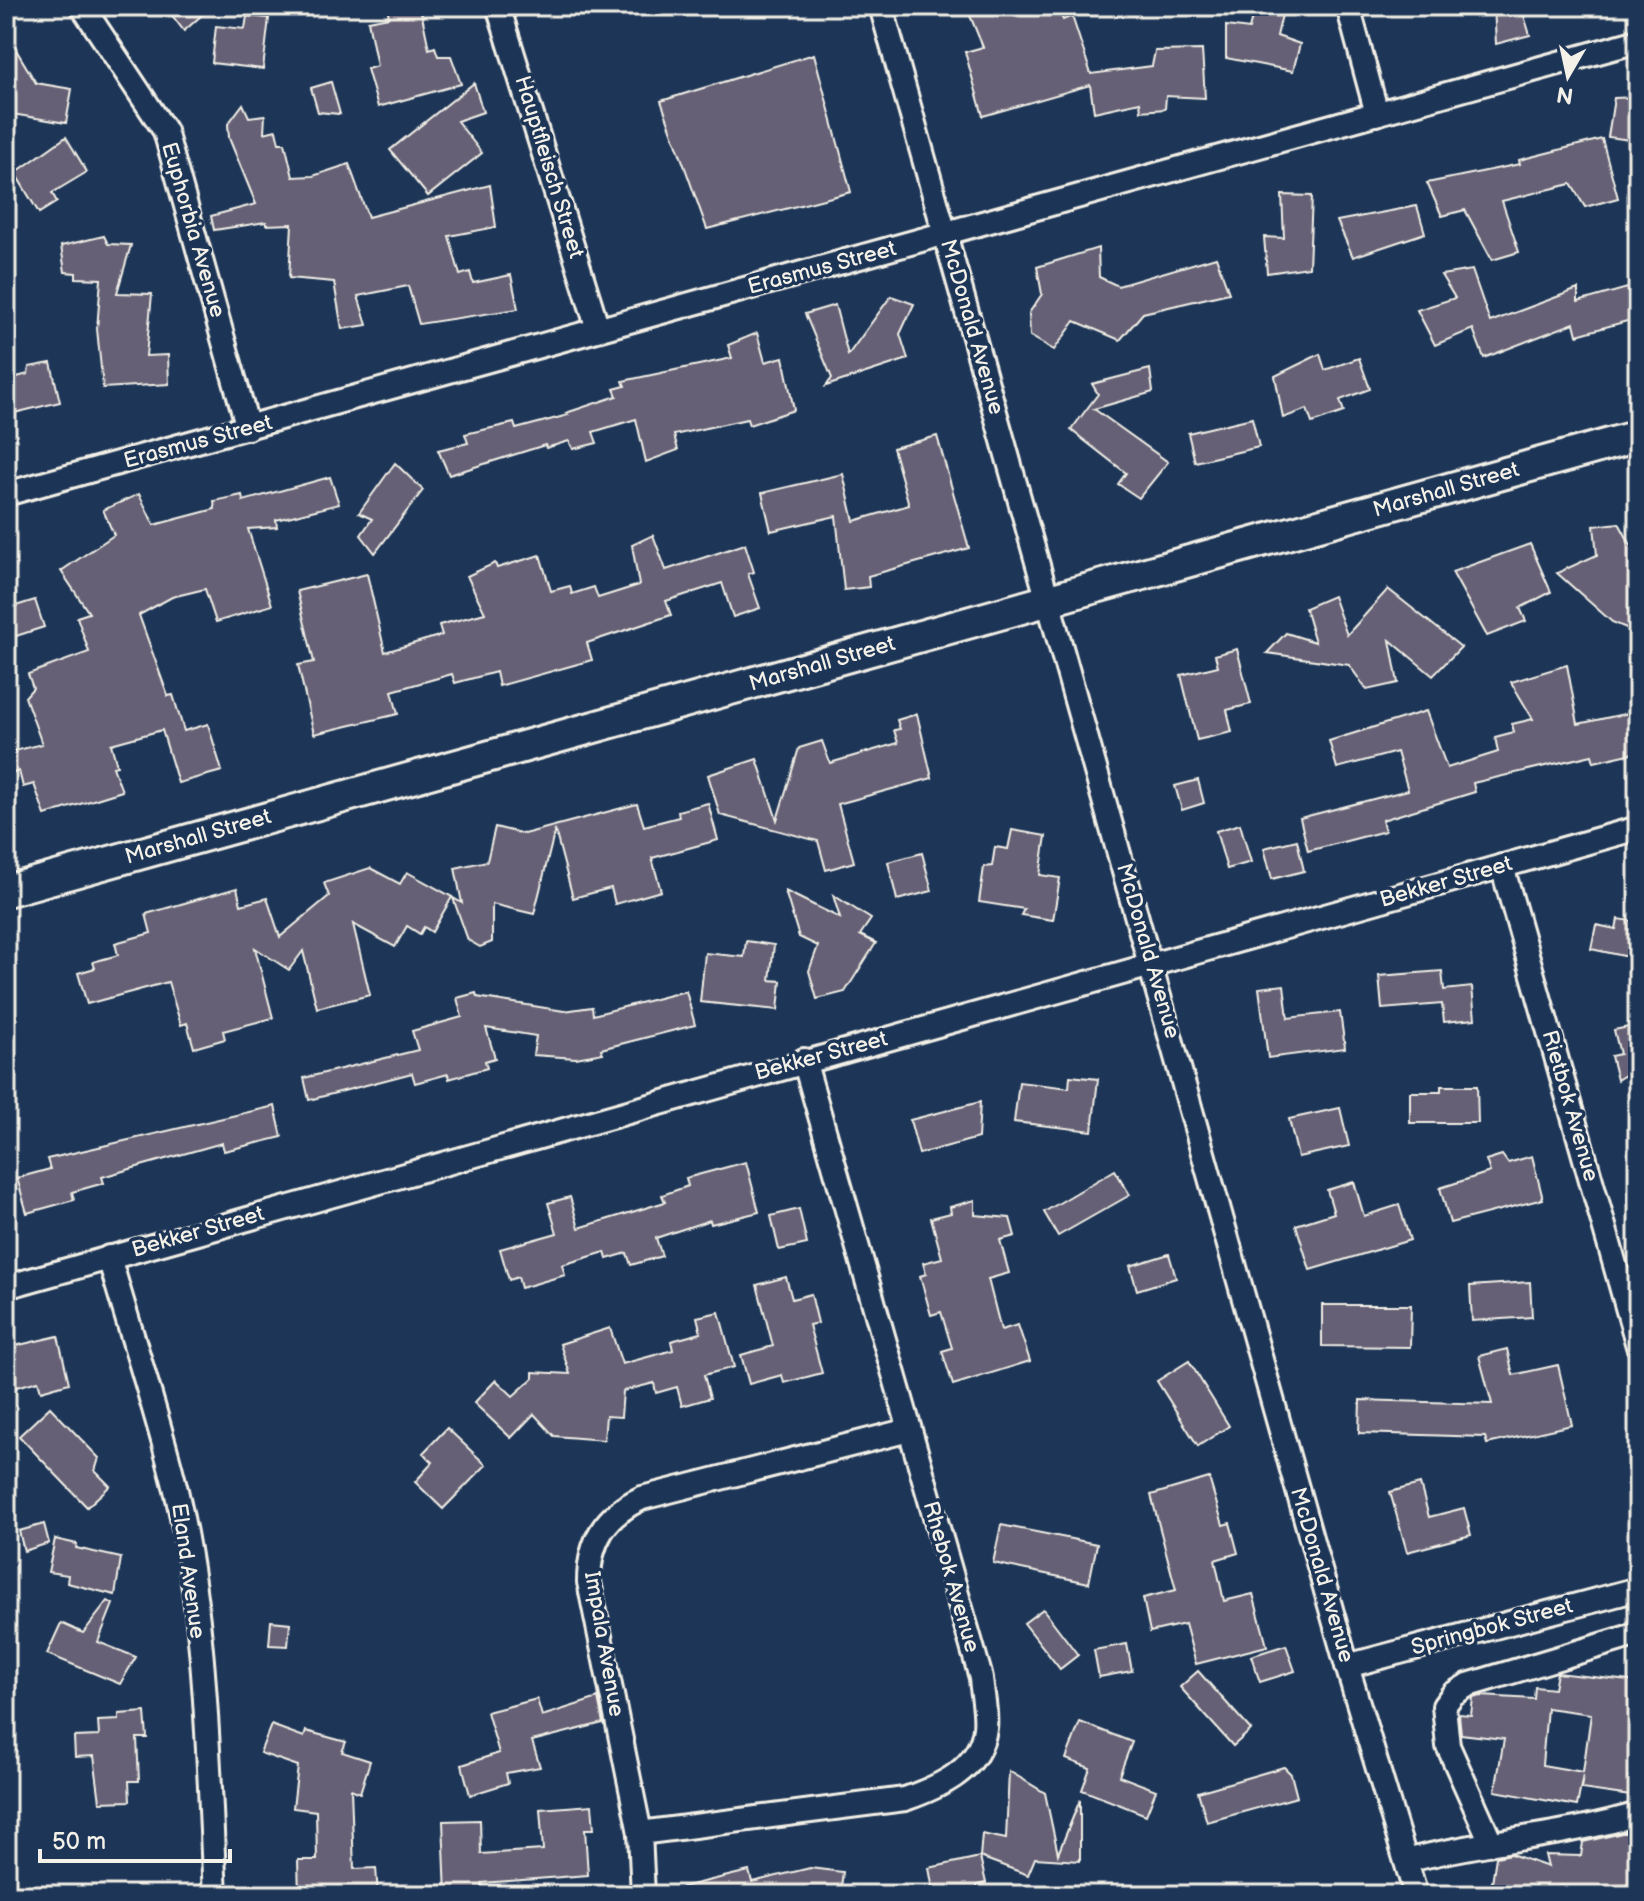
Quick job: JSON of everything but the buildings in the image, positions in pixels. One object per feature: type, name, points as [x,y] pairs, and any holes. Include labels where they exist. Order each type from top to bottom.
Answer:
[{"type":"street","name":"Euphorbia Avenue","points":[[82,6],[165,131],[248,428]]},
{"type":"street","name":"Hauptfleisch Street","points":[[498,6],[598,329]]},
{"type":"street","name":"McDonald Avenue","points":[[881,6],[1347,1666],[1416,1895]]},
{"type":"street","points":[[1348,6],[1377,114]]},
{"type":"street","name":"Erasmus Street","points":[[6,494],[1638,41]]},
{"type":"street","name":"Marshall Street","points":[[6,891],[1638,436]]},
{"type":"street","name":"Bekker Street","points":[[6,1287],[804,1060],[1152,966],[1638,828]]},
{"type":"street","name":"Rietbok Avenue","points":[[1502,866],[1638,1346]]},
{"type":"street","name":"Rhebok Avenue","points":[[640,1833],[905,1799],[938,1787],[962,1771],[978,1751],[985,1727],[981,1678],[804,1060]]},
{"type":"street","name":"Eland Avenue","points":[[109,1257],[176,1491],[187,1554],[203,1696],[215,1895]]},
{"type":"street","name":"Impala Avenue","points":[[643,1895],[640,1833],[589,1582],[592,1553],[604,1524],[621,1508],[642,1498],[909,1430]]},
{"type":"street","name":"Springbok Street","points":[[1347,1666],[1638,1589]]},
{"type":"street","points":[[1491,1842],[1448,1746],[1444,1706],[1453,1694],[1468,1685],[1638,1634]]},
{"type":"street","points":[[1406,1861],[1459,1846],[1593,1828],[1638,1814]]}]
